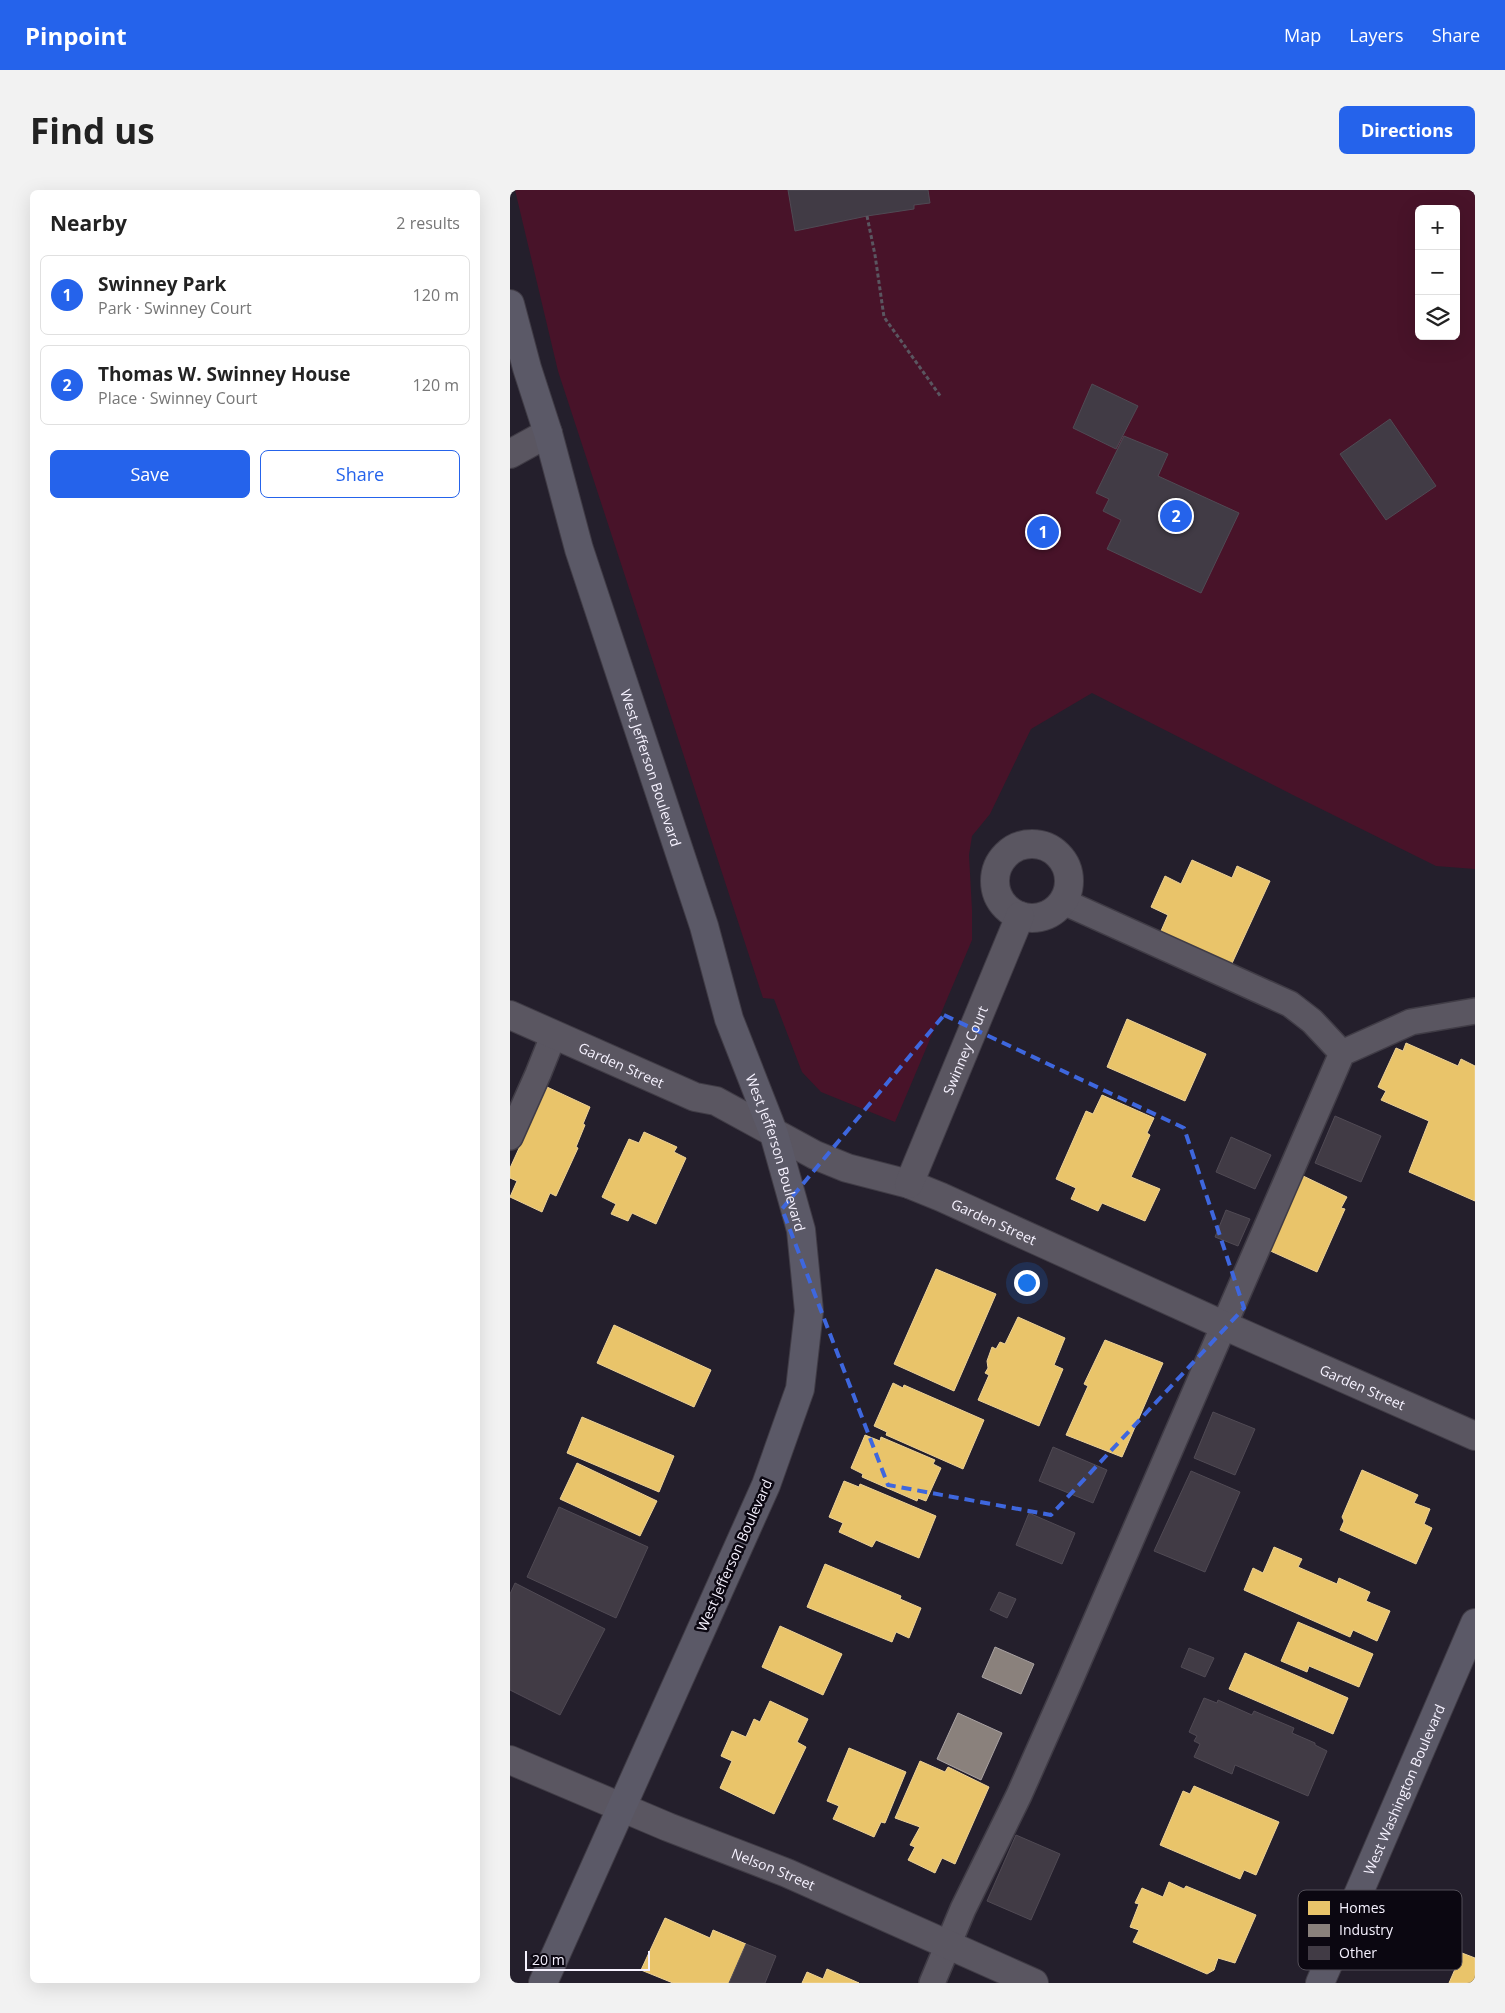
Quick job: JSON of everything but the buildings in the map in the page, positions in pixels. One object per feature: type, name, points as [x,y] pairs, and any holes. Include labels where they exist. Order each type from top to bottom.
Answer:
[{"type":"main road","name":"West Jefferson Boulevard","points":[[510,304],[518,368],[548,432],[579,549],[704,926],[729,1018],[774,1134],[801,1230],[809,1311],[800,1389],[766,1485],[543,1983]]},
{"type":"main road","name":"West Washington Boulevard","points":[[1360,1890],[1475,1623]]},
{"type":"main road","name":"West Washington Boulevard","points":[[1320,1983],[1326,1970]]},
{"type":"street","points":[[510,454],[548,432]]},
{"type":"street","points":[[1026,844],[1039,844],[1050,848],[1060,856],[1067,866],[1070,878],[1064,902],[1055,911],[1044,917],[1020,916],[1009,911],[1000,902],[995,878],[998,866],[1005,855],[1015,848],[1026,844]]},
{"type":"street","name":"Swinney Court","points":[[908,1184],[1020,916]]},
{"type":"street","name":"Garden Street","points":[[510,1015],[695,1097],[716,1101],[816,1155],[847,1168],[908,1184],[1475,1436]]},
{"type":"street","name":"Nelson Street","points":[[510,1760],[668,1827],[786,1873],[1034,1983]]},
{"type":"lane","points":[[1064,902],[1290,1004],[1312,1021],[1342,1053]]},
{"type":"lane","points":[[932,1983],[1071,1678],[1342,1053],[1411,1022],[1475,1011]]},
{"type":"lane","points":[[510,1137],[554,1034]]},
{"type":"path","points":[[867,216],[884,317],[941,397]]},
{"type":"highlighted area","points":[[944,1015],[1184,1128],[1244,1308],[1051,1515],[888,1485],[782,1209]]},
{"type":"shaded area","points":[[515,190],[1475,190],[1475,869],[1436,866],[1092,693],[1031,729],[990,814],[972,836],[969,855],[972,940],[895,1122],[821,1092],[802,1072],[774,999],[763,998],[558,371]]},
{"type":"place","name":"Thomas W. Swinney House","points":[[1176,516]]},
{"type":"place","name":"Swinney Park","points":[[1043,532]]}]
